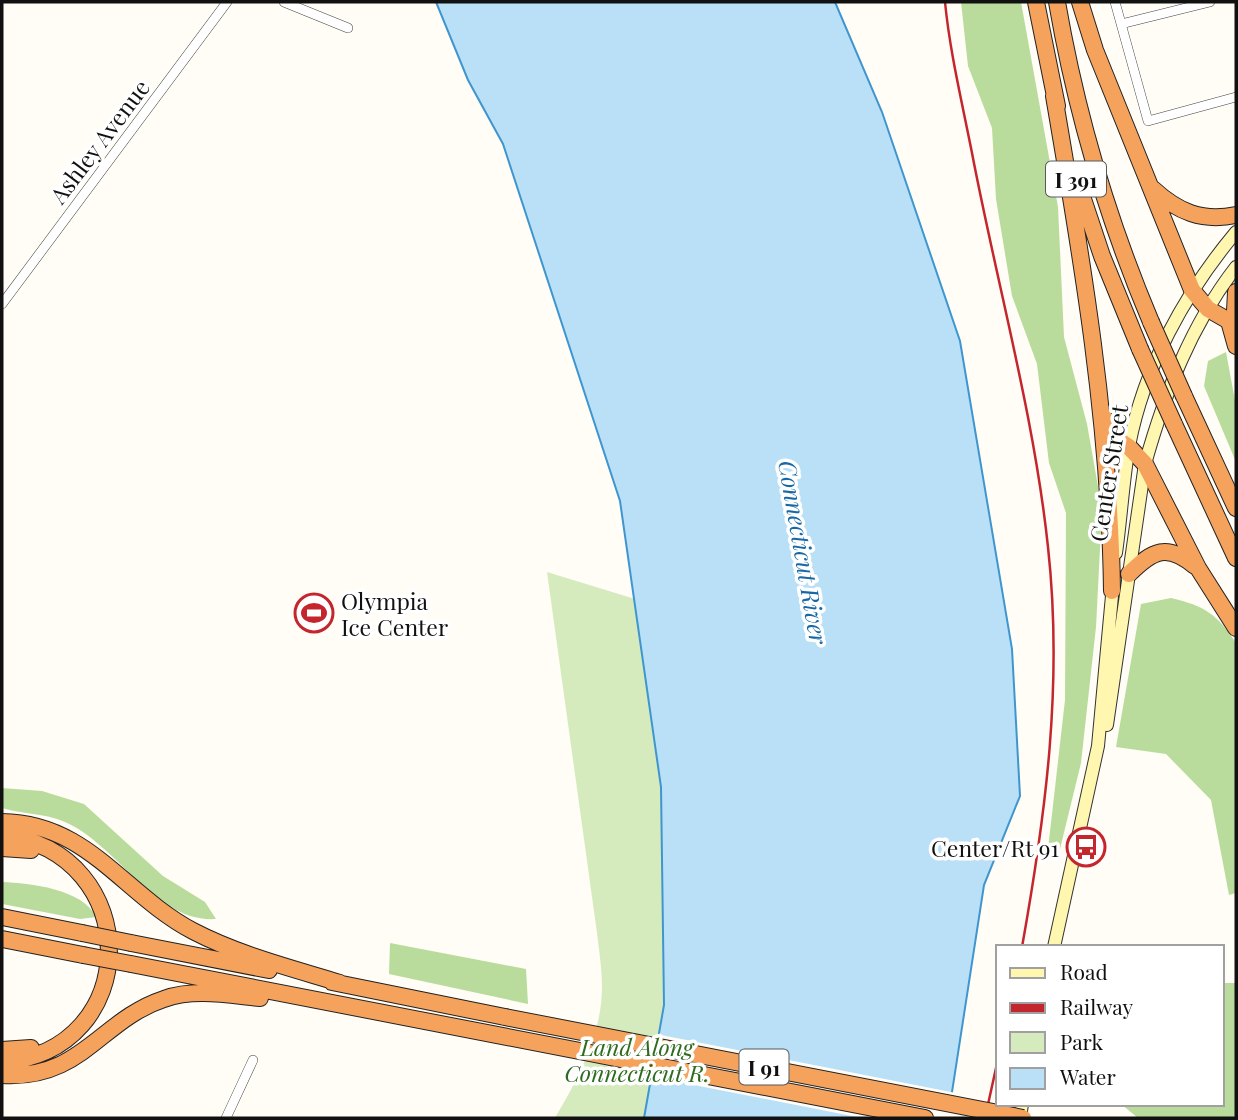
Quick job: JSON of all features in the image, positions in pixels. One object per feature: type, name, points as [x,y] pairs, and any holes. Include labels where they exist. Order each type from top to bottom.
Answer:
[{"type":"highway","name":"I 391","points":[[1036,2],[1054,96],[1091,223],[1140,349],[1236,558]]},
{"type":"highway","name":"I 391","points":[[1057,2],[1073,87],[1092,160],[1119,243],[1184,396],[1236,508]]},
{"type":"highway","points":[[1080,2],[1095,50],[1192,290],[1208,309],[1221,314],[1235,338]]},
{"type":"highway","points":[[1054,96],[1077,229],[1099,406],[1111,513],[1112,591]]},
{"type":"highway","points":[[1149,185],[1183,212],[1218,218],[1236,215]]},
{"type":"highway","points":[[1235,338],[1236,292]]},
{"type":"highway","points":[[1099,406],[1113,436],[1129,447],[1145,464],[1198,568],[1236,628]]},
{"type":"highway","points":[[1129,574],[1148,556],[1158,552],[1183,556],[1198,568]]},
{"type":"highway","points":[[2,822],[40,825],[71,838],[153,905],[207,938],[340,984]]},
{"type":"highway","points":[[2,835],[31,842],[55,854],[78,872],[94,894],[105,918],[111,949],[107,977],[91,1009],[75,1030],[55,1046],[26,1059],[2,1062]]},
{"type":"highway","points":[[2,848],[30,850],[54,858],[77,873],[94,894]]},
{"type":"highway","name":"I 91","points":[[2,917],[1021,1118]]},
{"type":"highway","name":"I 91","points":[[2,939],[925,1118]]},
{"type":"highway","points":[[2,1075],[37,1073],[67,1063],[143,1008],[175,995],[215,994],[343,1005]]},
{"type":"highway","points":[[2,1050],[23,1049],[53,1040],[73,1027],[91,1009]]},
{"type":"main road","name":"Center Street","points":[[1054,945],[1098,746],[1129,447],[1154,366],[1192,290],[1236,232]]},
{"type":"main road","name":"Center Street","points":[[1098,746],[1107,726],[1145,464],[1167,392],[1194,331],[1236,267]]},
{"type":"street","name":"Ashley Avenue","points":[[2,304],[227,2]]},
{"type":"street","points":[[284,2],[348,28]]},
{"type":"street","points":[[1115,2],[1148,121],[1236,96]]},
{"type":"street","points":[[1121,24],[1210,2]]},
{"type":"street","points":[[226,1118],[253,1060]]},
{"type":"green space","points":[[961,2],[1021,2],[1058,207],[1064,337],[1087,424],[1102,509],[1096,627],[1081,763],[1059,853],[1048,849],[1065,700],[1066,513],[1049,463],[1037,364],[1012,296],[996,199],[992,128],[968,66]]},
{"type":"green space","points":[[1226,352],[1236,406],[1236,462],[1204,386],[1208,361]]},
{"type":"green space","name":"Land Along Connecticut R.","points":[[547,572],[635,599],[668,741],[678,1093],[644,1118],[555,1118],[587,1056],[598,1022],[602,987],[597,933]]},
{"type":"green space","points":[[1171,598],[1193,604],[1209,613],[1223,625],[1236,643],[1236,893],[1229,895],[1211,800],[1166,754],[1116,747],[1141,604]]},
{"type":"green space","points":[[2,788],[42,791],[84,804],[163,876],[205,902],[216,919],[194,917],[174,909],[155,896],[102,847],[65,822],[2,808]]},
{"type":"green space","points":[[2,882],[55,889],[80,900],[96,917],[80,919],[2,904]]},
{"type":"green space","points":[[390,943],[526,969],[528,1004],[389,974]]},
{"type":"green space","points":[[1224,983],[1236,983],[1236,1118],[1138,1118],[1123,1106],[1224,1106]]},
{"type":"water","name":"Connecticut River","points":[[436,2],[835,2],[882,112],[960,341],[1012,649],[1020,796],[984,885],[948,1118],[644,1118],[664,1005],[661,787],[620,501],[503,144],[468,80]]},
{"type":"pier","points":[[656,1034],[956,1093],[952,1118],[862,1118],[648,1076]]},
{"type":"railway","points":[[945,2],[957,78],[1034,448],[1048,547],[1054,648],[1050,748],[1022,945]]},
{"type":"railway","points":[[985,1118],[996,1068]]},
{"type":"place","name":"Olympia Ice Center","points":[[314,613]]},
{"type":"place","name":"Center/Rt 91","points":[[1086,847]]}]
